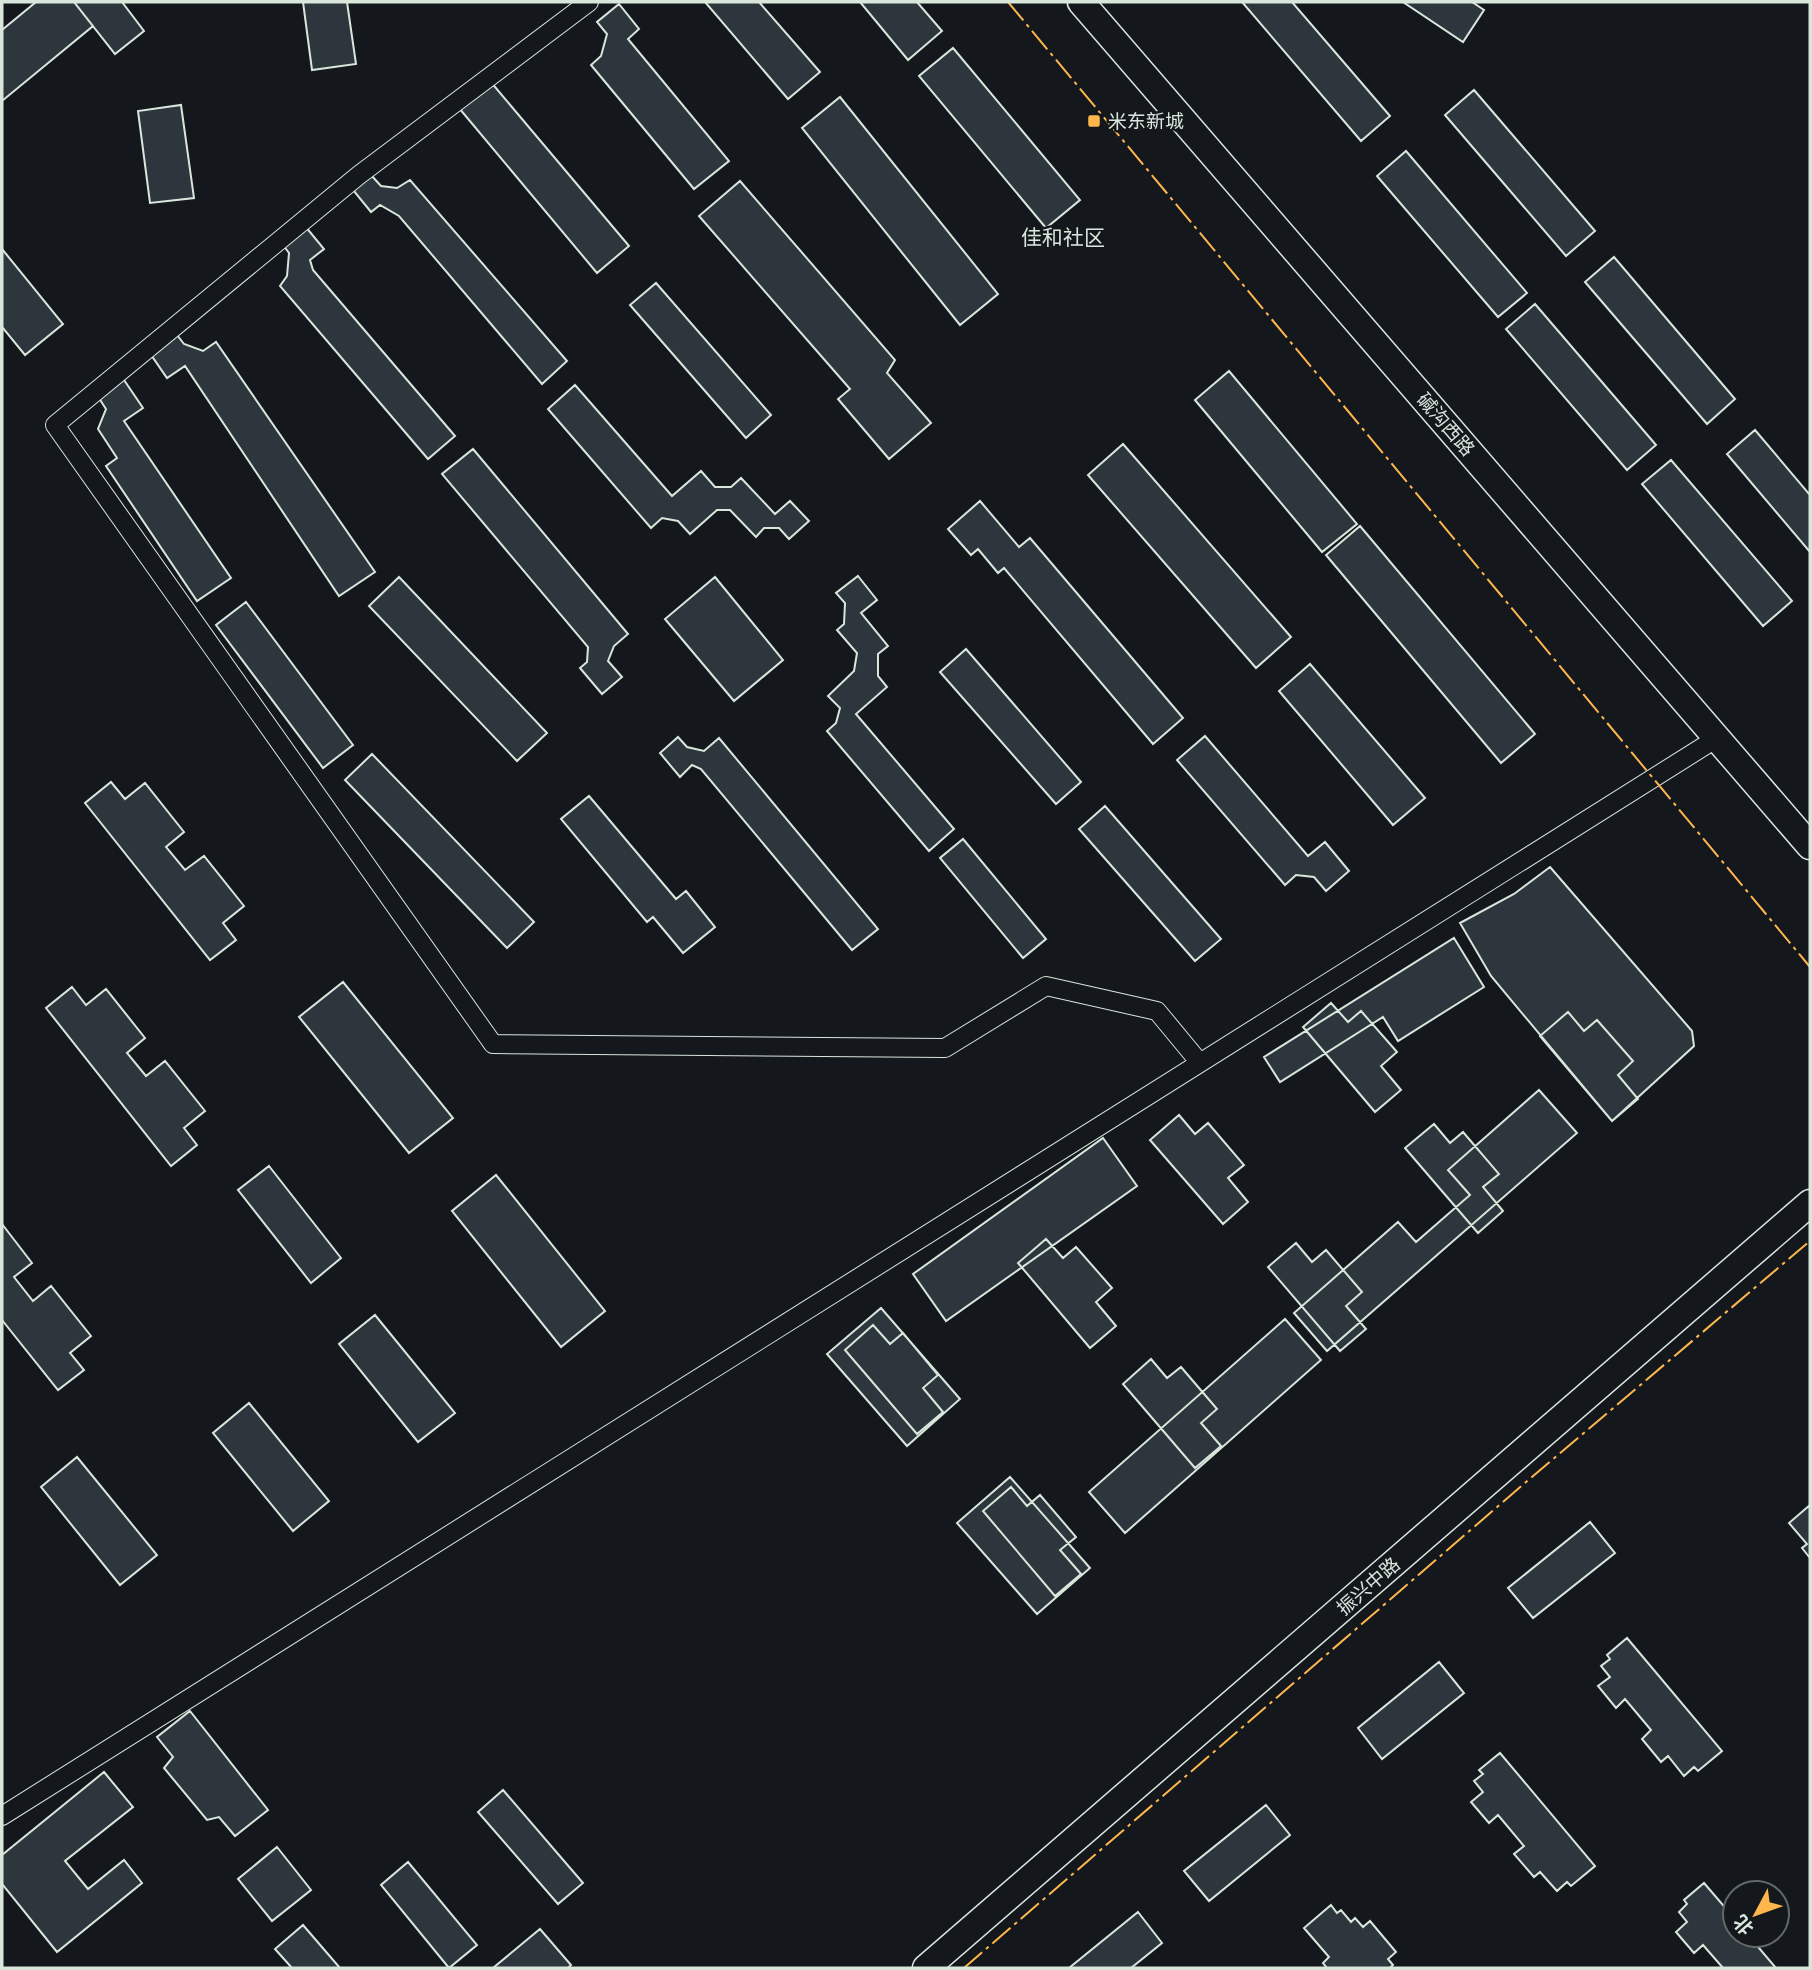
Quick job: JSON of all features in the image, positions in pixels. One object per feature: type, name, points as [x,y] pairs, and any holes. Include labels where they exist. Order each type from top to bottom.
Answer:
[{"type":"street","points":[[589,2],[359,175],[55,425],[493,1044],[945,1048],[1046,986],[1157,1011],[1200,1063]]},
{"type":"street","name":"碱沟西路","points":[[1081,2],[1810,846]]},
{"type":"street","points":[[2,1816],[1717,738]]},
{"type":"street","name":"振兴中路","points":[[926,1968],[1810,1203]]},
{"type":"building","points":[[36,2],[74,2],[93,26],[2,101],[2,30]]},
{"type":"building","points":[[74,2],[122,2],[144,31],[115,54]]},
{"type":"building","points":[[303,2],[347,2],[356,64],[312,70]]},
{"type":"building","points":[[705,2],[759,2],[820,72],[788,99]]},
{"type":"building","points":[[860,2],[917,2],[942,31],[908,60]]},
{"type":"building","points":[[1242,2],[1292,2],[1390,116],[1361,141]]},
{"type":"building","points":[[1403,2],[1472,2],[1484,10],[1463,42]]},
{"type":"building","points":[[619,4],[639,29],[628,39],[729,161],[694,189],[591,65],[601,56],[607,34],[597,22]]},
{"type":"building","points":[[953,48],[1080,200],[1046,228],[919,76]]},
{"type":"building","points":[[490,81],[629,246],[597,273],[459,108]]},
{"type":"building","points":[[1474,90],[1595,231],[1566,256],[1445,115]]},
{"type":"building","points":[[840,97],[998,294],[960,325],[802,128]]},
{"type":"building","points":[[181,105],[194,198],[150,203],[138,111]]},
{"type":"building","points":[[1406,151],[1527,293],[1498,317],[1377,176]]},
{"type":"building","points":[[371,175],[381,186],[397,188],[410,180],[567,361],[542,384],[399,216],[380,205],[371,212],[353,190]]},
{"type":"building","points":[[740,181],[895,360],[887,373],[931,423],[889,459],[838,399],[850,389],[699,216]]},
{"type":"building","points":[[305,226],[324,249],[310,260],[313,270],[455,436],[428,459],[280,286],[287,276],[289,253],[283,245]]},
{"type":"building","points":[[2,249],[63,324],[25,355],[2,327]]},
{"type":"building","points":[[1614,257],[1735,399],[1707,424],[1585,282]]},
{"type":"building","points":[[656,283],[771,415],[746,438],[630,305]]},
{"type":"building","points":[[1535,304],[1656,445],[1627,470],[1506,329]]},
{"type":"building","points":[[174,331],[184,344],[203,351],[216,342],[375,572],[339,596],[185,366],[167,378],[147,349]]},
{"type":"building","points":[[1229,371],[1357,524],[1322,552],[1195,400]]},
{"type":"building","points":[[122,377],[143,408],[124,421],[231,578],[197,601],[106,466],[117,458],[98,429],[106,409],[97,395]]},
{"type":"building","points":[[575,385],[672,496],[701,471],[715,487],[731,487],[741,478],[775,514],[790,501],[809,521],[789,539],[779,528],[764,528],[756,537],[730,510],[717,510],[690,534],[678,521],[662,518],[651,528],[548,409]]},
{"type":"building","points":[[1755,430],[1810,495],[1810,552],[1727,454]]},
{"type":"building","points":[[1123,444],[1291,637],[1256,668],[1088,475]]},
{"type":"building","points":[[473,449],[628,634],[614,646],[608,661],[622,677],[602,694],[580,668],[587,662],[588,647],[442,474]]},
{"type":"building","points":[[1671,460],[1792,601],[1763,626],[1642,484]]},
{"type":"building","points":[[980,501],[1019,547],[1030,538],[1183,718],[1153,744],[1004,568],[998,573],[978,549],[971,555],[948,529]]},
{"type":"building","points":[[1360,526],[1535,734],[1501,763],[1326,555]]},
{"type":"building","points":[[858,576],[877,600],[861,613],[888,646],[878,654],[878,676],[887,687],[856,714],[954,829],[929,851],[827,731],[836,723],[840,708],[828,696],[854,671],[857,653],[837,630],[844,624],[845,603],[836,593]]},
{"type":"building","points":[[399,577],[547,733],[517,761],[369,606]]},
{"type":"building","points":[[715,577],[783,660],[734,701],[665,619]]},
{"type":"building","points":[[246,602],[353,745],[323,768],[216,625]]},
{"type":"building","points":[[966,649],[1081,782],[1056,804],[940,672]]},
{"type":"building","points":[[1310,664],[1425,798],[1393,825],[1279,691]]},
{"type":"building","points":[[1205,736],[1308,856],[1325,842],[1349,871],[1326,891],[1314,877],[1296,875],[1285,885],[1177,760]]},
{"type":"building","points":[[678,737],[687,747],[704,751],[719,738],[878,929],[852,950],[701,769],[692,765],[680,777],[660,753]]},
{"type":"building","points":[[372,754],[534,922],[507,948],[345,780]]},
{"type":"building","points":[[111,782],[125,799],[145,783],[184,832],[166,847],[185,870],[204,856],[244,906],[223,923],[236,940],[210,960],[85,803]]},
{"type":"building","points":[[589,796],[676,899],[686,891],[715,927],[683,953],[653,917],[647,922],[561,819]]},
{"type":"building","points":[[1105,806],[1221,939],[1195,961],[1079,829]]},
{"type":"building","points":[[963,839],[1046,939],[1023,958],[940,858]]},
{"type":"building","points":[[1550,867],[1692,1031],[1694,1046],[1612,1121],[1491,976],[1460,923],[1514,894]]},
{"type":"building","points":[[1454,938],[1484,987],[1398,1041],[1383,1017],[1280,1082],[1264,1057]]},
{"type":"building","points":[[343,982],[453,1118],[409,1153],[299,1017]]},
{"type":"building","points":[[72,987],[86,1005],[106,989],[145,1038],[127,1053],[146,1076],[165,1061],[205,1111],[184,1128],[197,1145],[171,1166],[46,1008]]},
{"type":"building","points":[[1331,1003],[1348,1022],[1361,1011],[1397,1052],[1381,1066],[1401,1090],[1375,1112],[1303,1027]]},
{"type":"building","points":[[1568,1012],[1584,1031],[1597,1020],[1633,1061],[1618,1075],[1638,1099],[1612,1121],[1540,1036]]},
{"type":"building","points":[[1539,1090],[1577,1133],[1327,1351],[1294,1313],[1398,1222],[1416,1242],[1470,1195],[1448,1170]]},
{"type":"building","points":[[1179,1115],[1195,1134],[1208,1123],[1244,1165],[1228,1178],[1248,1202],[1223,1224],[1150,1140]]},
{"type":"building","points":[[1434,1124],[1450,1143],[1463,1132],[1499,1174],[1483,1187],[1503,1211],[1478,1233],[1405,1148]]},
{"type":"building","points":[[1103,1138],[1137,1186],[946,1321],[913,1274]]},
{"type":"building","points":[[269,1166],[341,1258],[311,1283],[238,1190]]},
{"type":"building","points":[[496,1175],[605,1311],[561,1347],[452,1211]]},
{"type":"building","points":[[2,1224],[32,1263],[14,1277],[33,1301],[51,1286],[91,1336],[70,1353],[84,1370],[58,1390],[2,1320]]},
{"type":"building","points":[[1046,1239],[1063,1258],[1076,1247],[1112,1288],[1096,1302],[1116,1326],[1090,1348],[1018,1263]]},
{"type":"building","points":[[1296,1243],[1312,1262],[1326,1250],[1362,1292],[1346,1306],[1366,1329],[1340,1351],[1268,1267]]},
{"type":"building","points":[[881,1308],[960,1399],[907,1446],[827,1354]]},
{"type":"building","points":[[375,1315],[455,1413],[418,1442],[339,1344]]},
{"type":"building","points":[[1285,1319],[1321,1360],[1125,1533],[1089,1492]]},
{"type":"building","points":[[873,1325],[890,1344],[903,1333],[938,1375],[923,1388],[943,1412],[917,1434],[845,1350]]},
{"type":"building","points":[[1151,1359],[1167,1378],[1181,1367],[1217,1409],[1201,1423],[1221,1446],[1195,1468],[1123,1384]]},
{"type":"building","points":[[249,1403],[329,1501],[293,1531],[213,1433]]},
{"type":"building","points":[[77,1457],[157,1555],[120,1585],[41,1487]]},
{"type":"building","points":[[1010,1477],[1090,1568],[1037,1614],[957,1523]]},
{"type":"building","points":[[1011,1487],[1027,1506],[1040,1495],[1076,1537],[1060,1550],[1081,1574],[1055,1596],[983,1511]]},
{"type":"building","points":[[1810,1505],[1810,1558],[1802,1548],[1807,1544],[1789,1523]]},
{"type":"building","points":[[1590,1522],[1615,1553],[1533,1618],[1508,1588]]},
{"type":"building","points":[[1627,1638],[1722,1751],[1698,1771],[1694,1767],[1684,1776],[1668,1756],[1661,1762],[1642,1739],[1651,1730],[1625,1699],[1616,1708],[1598,1686],[1610,1677],[1601,1666],[1610,1659],[1607,1655]]},
{"type":"building","points":[[1439,1662],[1464,1693],[1382,1759],[1358,1728]]},
{"type":"building","points":[[190,1711],[268,1810],[235,1836],[219,1817],[207,1820],[164,1768],[173,1757],[157,1737]]},
{"type":"building","points":[[1500,1753],[1595,1866],[1571,1886],[1567,1882],[1557,1891],[1540,1872],[1534,1877],[1514,1854],[1524,1846],[1498,1815],[1489,1823],[1471,1802],[1483,1792],[1474,1781],[1483,1774],[1479,1770]]},
{"type":"building","points":[[104,1772],[133,1807],[65,1861],[88,1889],[124,1860],[142,1883],[57,1952],[2,1884],[2,1855]]},
{"type":"building","points":[[503,1790],[583,1883],[558,1904],[478,1812]]},
{"type":"building","points":[[1266,1805],[1290,1835],[1209,1901],[1184,1871]]},
{"type":"building","points":[[277,1847],[311,1890],[272,1921],[238,1879]]},
{"type":"building","points":[[408,1862],[477,1945],[449,1968],[381,1885]]},
{"type":"building","points":[[1704,1883],[1721,1903],[1721,1949],[1760,1949],[1776,1968],[1723,1968],[1703,1945],[1694,1953],[1676,1932],[1687,1922],[1679,1912],[1687,1904],[1684,1900]]},
{"type":"building","points":[[1331,1905],[1337,1913],[1341,1910],[1351,1922],[1355,1918],[1363,1927],[1370,1921],[1396,1952],[1388,1959],[1393,1965],[1390,1968],[1327,1968],[1323,1963],[1329,1957],[1304,1928]]},
{"type":"building","points":[[1138,1912],[1162,1943],[1131,1968],[1069,1968]]},
{"type":"building","points":[[303,1925],[340,1968],[292,1968],[275,1949]]},
{"type":"building","points":[[540,1929],[571,1965],[568,1968],[493,1968]]},
{"type":"power","points":[[1008,2],[1810,967]]},
{"type":"power","points":[[964,1968],[1526,1482],[1810,1241]]},
{"type":"place","name":"米东新城","points":[[1094,121]]},
{"type":"district","name":"佳和社区","points":[[1063,237]]}]
